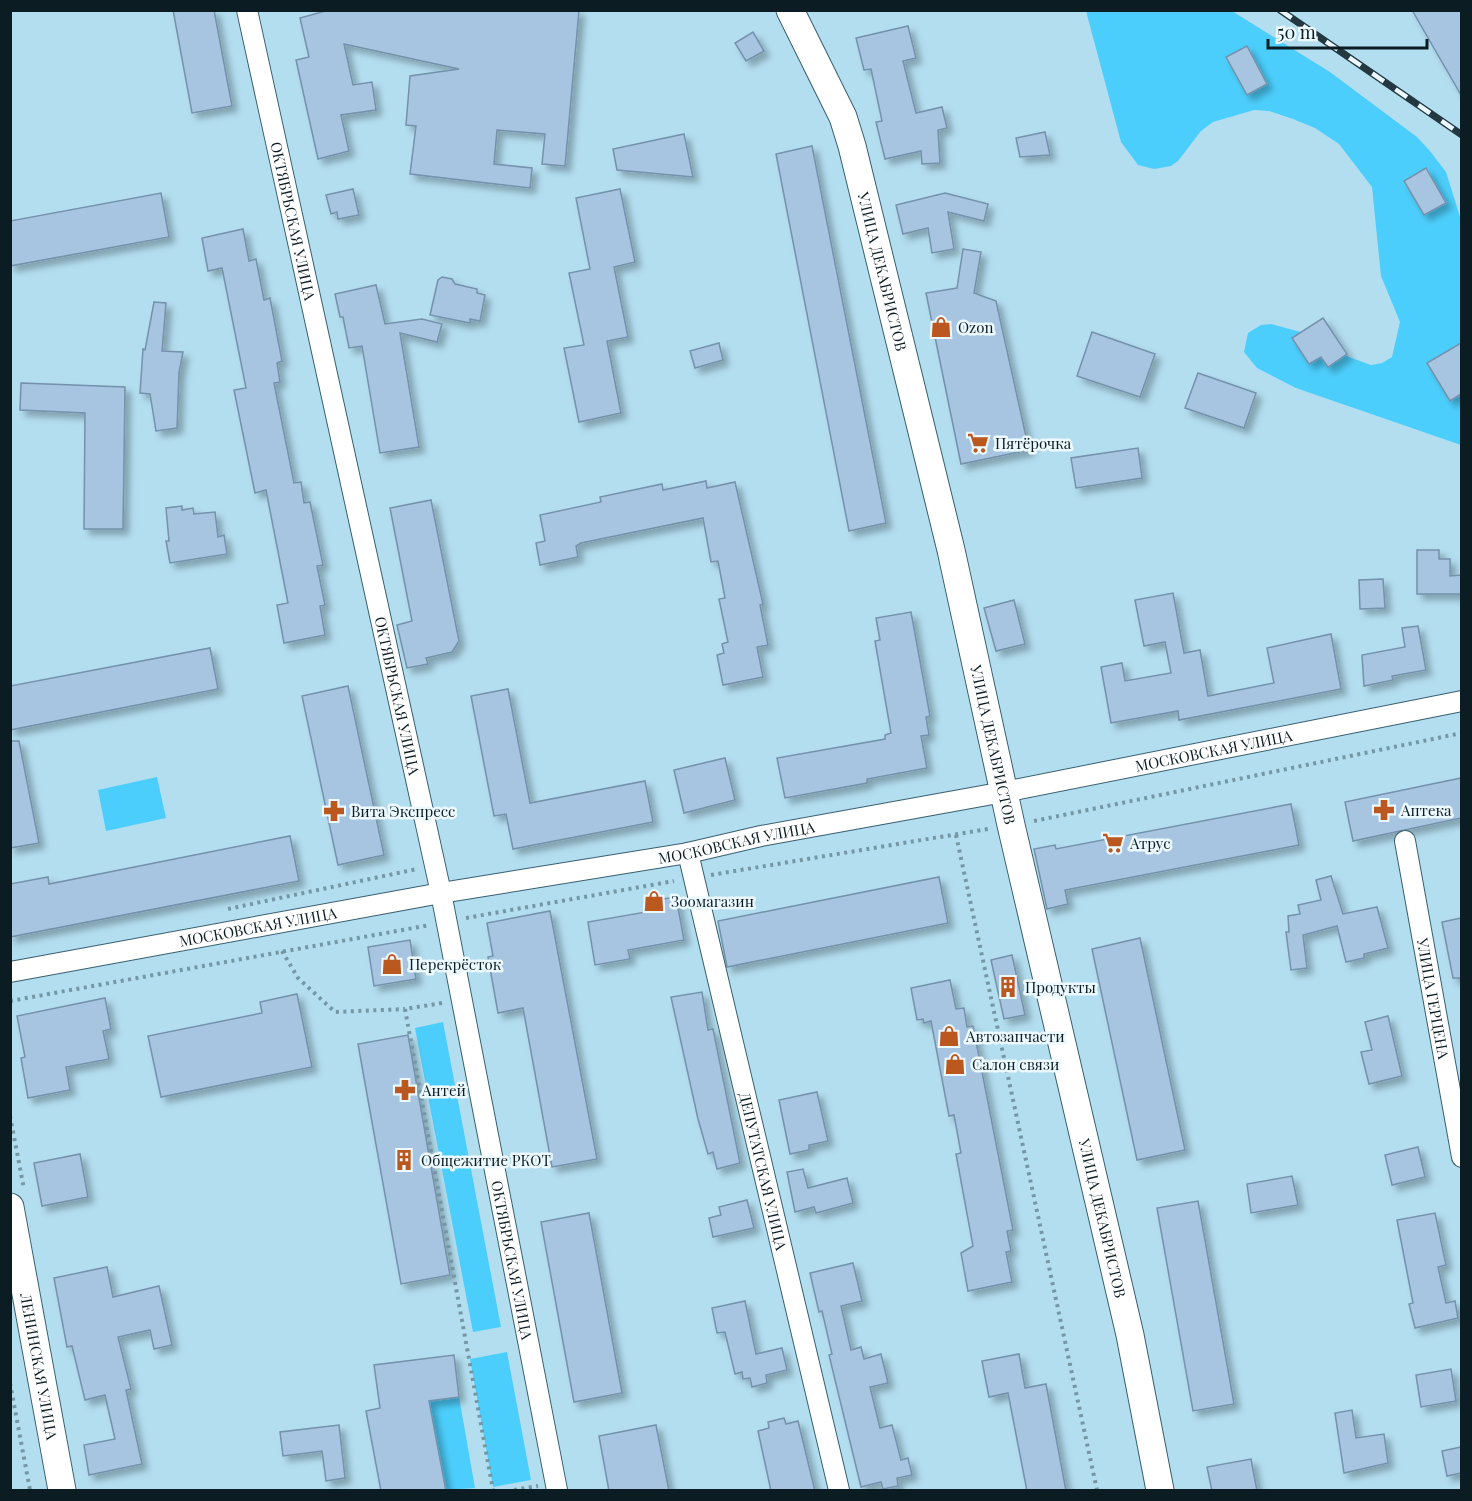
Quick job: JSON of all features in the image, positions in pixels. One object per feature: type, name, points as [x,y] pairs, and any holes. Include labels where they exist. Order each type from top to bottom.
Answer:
[{"type":"street","name":"ОКТЯБРЬСКАЯ УЛИЦА","points":[[247,10],[441,893],[548,1488]]},
{"type":"street","name":"УЛИЦА ДЕКАБРИСТОВ","points":[[790,10],[843,117],[852,146],[951,550],[1011,825],[1130,1335],[1160,1491]]},
{"type":"street","name":"МОСКОВСКАЯ УЛИЦА","points":[[10,972],[441,893],[688,853],[761,836],[1004,792],[1461,701]]},
{"type":"street","name":"УЛИЦА ГЕРЦЕНА","points":[[1405,841],[1461,1157]]},
{"type":"street","name":"ДЕПУТАТСКАЯ УЛИЦА","points":[[688,853],[839,1491]]},
{"type":"street","name":"ЛЕНИНСКАЯ УЛИЦА","points":[[10,1207],[62,1491]]},
{"type":"path","points":[[464,918],[1011,825],[1461,734]]},
{"type":"path","points":[[956,835],[1097,1491]]},
{"type":"path","points":[[10,1001],[430,925]]},
{"type":"path","points":[[282,951],[298,978],[335,1012],[405,1009],[445,1002]]},
{"type":"path","points":[[405,1009],[493,1491]]},
{"type":"path","points":[[10,1383],[30,1491]]},
{"type":"path","points":[[514,1491],[548,1488]]},
{"type":"shaded area","points":[[1086,11],[1232,11],[1330,72],[1417,137],[1430,151],[1446,172],[1461,220],[1461,445],[1296,388],[1257,368],[1244,352],[1248,333],[1261,325],[1271,324],[1319,337],[1349,357],[1371,365],[1382,363],[1392,357],[1400,322],[1381,276],[1372,187],[1339,144],[1315,128],[1293,119],[1269,111],[1254,110],[1213,122],[1201,131],[1178,161],[1171,166],[1154,169],[1138,165],[1121,142]]},
{"type":"shaded area","points":[[157,777],[166,818],[106,831],[98,790]]},
{"type":"shaded area","points":[[443,1022],[501,1327],[473,1332],[415,1028]]},
{"type":"shaded area","points":[[507,1352],[531,1480],[493,1487],[470,1359]]},
{"type":"shaded area","points":[[459,1397],[475,1488],[446,1490],[429,1401]]},
{"type":"building","points":[[173,10],[214,10],[232,106],[192,113]]},
{"type":"building","points":[[329,10],[579,10],[565,166],[542,164],[545,134],[497,130],[494,164],[532,168],[530,188],[410,174],[416,126],[406,125],[410,76],[459,69],[344,44],[353,85],[372,82],[376,110],[341,115],[349,151],[318,159],[296,60],[309,57],[300,18]]},
{"type":"building","points":[[1412,10],[1461,10],[1461,95]]},
{"type":"building","points":[[908,26],[916,58],[903,61],[916,113],[942,107],[947,128],[938,130],[940,163],[922,164],[921,151],[885,159],[876,122],[882,121],[871,69],[864,70],[856,38]]},
{"type":"building","points":[[753,32],[764,51],[746,61],[735,43]]},
{"type":"building","points":[[1247,46],[1267,84],[1247,95],[1226,57]]},
{"type":"building","points":[[1045,132],[1050,155],[1020,157],[1016,138]]},
{"type":"building","points":[[684,134],[693,177],[617,170],[613,149]]},
{"type":"building","points":[[812,146],[886,523],[849,531],[776,154]]},
{"type":"building","points":[[1426,168],[1446,203],[1424,215],[1404,181]]},
{"type":"building","points":[[353,189],[359,215],[338,219],[337,212],[331,214],[326,195]]},
{"type":"building","points":[[620,189],[635,262],[614,267],[628,337],[607,341],[621,413],[579,422],[564,348],[584,345],[569,273],[590,269],[576,198]]},
{"type":"building","points":[[161,193],[169,237],[10,266],[10,221]]},
{"type":"building","points":[[945,193],[988,204],[984,221],[948,212],[954,249],[932,253],[928,228],[903,234],[896,205]]},
{"type":"building","points":[[243,229],[249,261],[256,259],[264,300],[270,298],[282,361],[277,363],[280,382],[274,383],[294,483],[301,482],[304,503],[310,502],[323,565],[317,566],[325,605],[320,606],[325,635],[284,643],[277,605],[288,603],[266,490],[255,493],[234,390],[246,388],[222,268],[208,271],[202,238]]},
{"type":"building","points":[[963,249],[981,252],[974,293],[996,301],[1029,450],[961,464],[926,293],[957,288]]},
{"type":"building","points":[[442,277],[452,279],[455,284],[477,289],[477,293],[485,295],[480,321],[470,319],[470,323],[430,315],[438,280]]},
{"type":"building","points":[[376,285],[385,324],[422,319],[442,324],[437,342],[400,333],[419,447],[380,453],[362,346],[349,348],[343,317],[340,317],[335,294]]},
{"type":"building","points":[[154,302],[166,303],[162,351],[183,352],[179,373],[177,428],[156,431],[150,394],[140,393],[143,349],[145,350]]},
{"type":"building","points":[[1323,318],[1347,354],[1328,367],[1321,357],[1309,364],[1292,338]]},
{"type":"building","points":[[1092,332],[1155,354],[1140,397],[1077,376]]},
{"type":"building","points":[[719,343],[723,360],[695,368],[690,351]]},
{"type":"building","points":[[1461,343],[1461,394],[1450,401],[1427,363]]},
{"type":"building","points":[[1198,373],[1256,393],[1244,428],[1185,408]]},
{"type":"building","points":[[21,383],[125,387],[123,529],[84,529],[85,413],[20,410]]},
{"type":"building","points":[[1138,448],[1142,478],[1076,488],[1071,458]]},
{"type":"building","points":[[706,481],[707,488],[735,482],[763,604],[760,605],[768,645],[757,647],[763,677],[723,685],[717,655],[724,653],[722,644],[728,642],[719,599],[725,598],[718,561],[711,562],[703,518],[581,543],[576,546],[578,557],[540,565],[536,543],[545,541],[540,515],[601,502],[600,497],[662,484],[663,490]]},
{"type":"building","points":[[431,500],[459,641],[452,652],[426,658],[428,664],[407,668],[397,625],[412,621],[390,508]]},
{"type":"building","points":[[182,506],[182,510],[193,508],[194,514],[215,512],[218,537],[224,535],[227,554],[170,563],[166,541],[169,541],[166,508]]},
{"type":"building","points":[[1417,550],[1439,550],[1439,559],[1450,559],[1450,576],[1461,575],[1461,594],[1417,594]]},
{"type":"building","points":[[1383,579],[1385,608],[1360,609],[1359,580]]},
{"type":"building","points":[[1173,593],[1184,653],[1200,650],[1208,696],[1274,683],[1267,648],[1331,634],[1341,689],[1179,720],[1178,711],[1111,723],[1101,667],[1122,663],[1125,681],[1171,673],[1165,642],[1144,646],[1135,600]]},
{"type":"building","points":[[1014,600],[1025,644],[996,651],[984,608]]},
{"type":"building","points":[[911,612],[930,716],[926,717],[929,735],[921,736],[927,768],[867,779],[867,783],[785,798],[777,758],[885,739],[885,735],[891,733],[875,641],[880,640],[876,618]]},
{"type":"building","points":[[1418,626],[1426,670],[1392,676],[1393,680],[1364,686],[1362,655],[1405,647],[1402,628]]},
{"type":"building","points":[[210,648],[218,689],[10,730],[10,686]]},
{"type":"building","points":[[348,686],[384,855],[338,865],[302,696]]},
{"type":"building","points":[[508,689],[530,803],[645,781],[653,822],[513,849],[506,814],[494,816],[471,696]]},
{"type":"building","points":[[10,741],[19,741],[39,843],[10,848]]},
{"type":"building","points":[[725,758],[735,800],[684,813],[674,770]]},
{"type":"building","points":[[1461,778],[1461,818],[1353,841],[1345,802]]},
{"type":"building","points":[[1291,804],[1299,845],[1065,890],[1068,904],[1047,909],[1034,849],[1055,845],[1056,849]]},
{"type":"building","points":[[290,836],[299,881],[10,937],[10,884],[48,877],[49,884]]},
{"type":"building","points":[[1331,876],[1343,914],[1377,907],[1388,948],[1364,954],[1364,958],[1346,962],[1337,926],[1303,935],[1307,968],[1291,970],[1286,932],[1289,932],[1288,916],[1300,914],[1298,905],[1321,900],[1316,880]]},
{"type":"building","points":[[939,877],[948,923],[727,967],[718,921]]},
{"type":"building","points":[[676,897],[684,940],[628,950],[630,959],[595,965],[588,922],[652,911],[651,901]]},
{"type":"building","points":[[550,911],[597,1159],[552,1167],[523,1008],[498,1013],[488,957],[493,956],[487,923]]},
{"type":"building","points":[[1461,918],[1461,978],[1453,978],[1442,922]]},
{"type":"building","points":[[1140,938],[1185,1150],[1137,1160],[1092,949]]},
{"type":"building","name":"Перекрёсток","points":[[410,940],[416,979],[374,986],[368,947]]},
{"type":"building","name":"Продукты","points":[[1012,955],[1025,1015],[1004,1019],[991,960]]},
{"type":"building","points":[[950,980],[956,1009],[964,1008],[967,1027],[973,1026],[1013,1230],[1007,1231],[1011,1251],[1006,1252],[1012,1282],[968,1291],[961,1253],[973,1246],[956,1154],[961,1153],[954,1115],[949,1116],[931,1021],[924,1023],[923,1019],[917,1020],[911,988]]},
{"type":"building","points":[[702,992],[708,1030],[713,1029],[740,1163],[717,1169],[713,1152],[708,1154],[698,1119],[671,997]]},
{"type":"building","points":[[297,994],[312,1067],[161,1097],[148,1036],[262,1013],[260,1002]]},
{"type":"building","points":[[105,998],[111,1029],[103,1031],[109,1059],[66,1067],[70,1090],[28,1098],[21,1058],[25,1057],[17,1016]]},
{"type":"building","points":[[1388,1016],[1402,1076],[1369,1084],[1361,1052],[1372,1050],[1365,1022]]},
{"type":"building","name":"Общежитие РКОТ","points":[[408,1035],[450,1275],[401,1284],[358,1044]]},
{"type":"building","points":[[817,1092],[828,1141],[809,1145],[809,1150],[790,1154],[779,1100]]},
{"type":"building","points":[[1418,1147],[1425,1177],[1392,1185],[1385,1155]]},
{"type":"building","points":[[80,1154],[88,1197],[42,1206],[34,1163]]},
{"type":"building","points":[[803,1169],[808,1188],[847,1178],[853,1203],[816,1213],[814,1207],[795,1212],[787,1172]]},
{"type":"building","points":[[1292,1176],[1298,1205],[1251,1213],[1247,1184]]},
{"type":"building","points":[[747,1200],[754,1228],[713,1237],[709,1218],[721,1215],[719,1207]]},
{"type":"building","points":[[1198,1201],[1234,1404],[1193,1411],[1157,1208]]},
{"type":"building","points":[[589,1213],[622,1393],[574,1402],[541,1222]]},
{"type":"building","points":[[1435,1213],[1446,1265],[1438,1267],[1446,1303],[1455,1301],[1458,1318],[1415,1328],[1409,1304],[1413,1303],[1397,1220]]},
{"type":"building","points":[[853,1263],[862,1301],[841,1306],[851,1350],[861,1347],[864,1359],[881,1354],[888,1383],[870,1387],[880,1428],[892,1425],[901,1460],[908,1458],[912,1475],[897,1478],[898,1486],[883,1489],[881,1482],[861,1487],[829,1355],[832,1354],[822,1311],[819,1312],[810,1273]]},
{"type":"building","points":[[107,1267],[113,1297],[159,1286],[172,1345],[154,1349],[150,1330],[118,1337],[131,1389],[126,1390],[142,1464],[89,1475],[84,1445],[115,1439],[105,1395],[85,1400],[72,1346],[67,1347],[54,1278]]},
{"type":"building","points":[[745,1301],[756,1354],[782,1348],[787,1370],[766,1375],[767,1383],[752,1387],[750,1378],[743,1379],[742,1372],[735,1374],[725,1332],[717,1333],[712,1308]]},
{"type":"building","points":[[1019,1354],[1025,1388],[1046,1384],[1066,1491],[1027,1491],[1008,1393],[989,1397],[982,1361]]},
{"type":"building","points":[[454,1355],[459,1397],[429,1401],[446,1491],[381,1491],[366,1411],[380,1408],[374,1365]]},
{"type":"building","points":[[1451,1369],[1456,1401],[1421,1407],[1416,1375]]},
{"type":"building","points":[[1352,1410],[1356,1438],[1384,1434],[1388,1463],[1344,1473],[1335,1413]]},
{"type":"building","points":[[784,1418],[786,1424],[798,1421],[815,1491],[771,1491],[758,1431],[769,1428],[768,1422]]},
{"type":"building","points":[[339,1425],[345,1478],[326,1481],[322,1451],[283,1456],[280,1432]]},
{"type":"building","points":[[656,1425],[669,1491],[609,1491],[599,1436]]},
{"type":"building","points":[[1461,1447],[1461,1473],[1447,1476],[1442,1451]]},
{"type":"building","points":[[1251,1459],[1257,1491],[1212,1491],[1207,1467]]},
{"type":"railway","points":[[1280,10],[1462,135]]},
{"type":"place","name":"Ozon","points":[[941,327]]},
{"type":"place","name":"Пятёрочка","points":[[978,443]]},
{"type":"place","name":"Аптека","points":[[1384,810]]},
{"type":"place","name":"Вита Экспресс","points":[[334,811]]},
{"type":"place","name":"Атрус","points":[[1113,843]]},
{"type":"place","name":"Зоомагазин","points":[[654,901]]},
{"type":"place","name":"Перекрёсток","points":[[392,964]]},
{"type":"place","name":"Продукты","points":[[1008,987]]},
{"type":"place","name":"Автозапчасти","points":[[949,1036]]},
{"type":"place","name":"Салон связи","points":[[955,1064]]},
{"type":"place","name":"Антей","points":[[405,1090]]},
{"type":"place","name":"Общежитие РКОТ","points":[[404,1160]]}]
